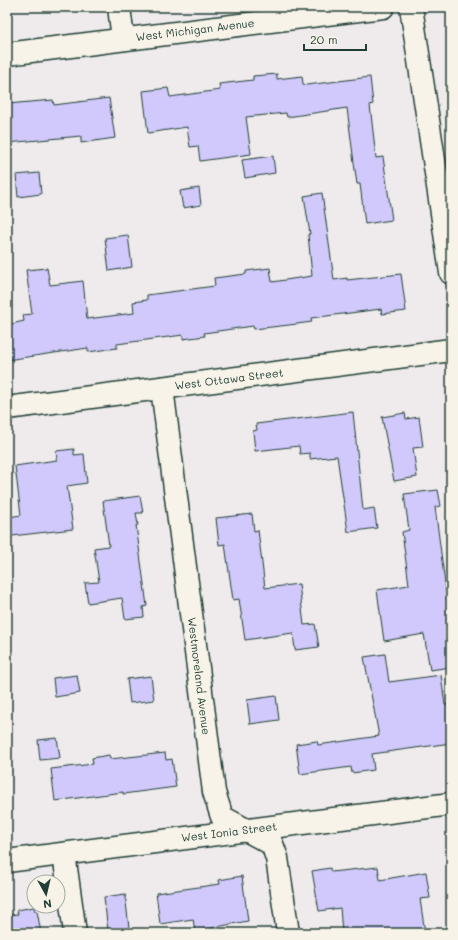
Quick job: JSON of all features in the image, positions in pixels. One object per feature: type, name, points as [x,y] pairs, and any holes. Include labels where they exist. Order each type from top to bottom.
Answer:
[{"type":"street","points":[[119,7],[123,39]]},
{"type":"street","name":"West Michigan Avenue","points":[[7,54],[383,7]]},
{"type":"street","points":[[411,7],[451,273]]},
{"type":"street","name":"West Ottawa Street","points":[[7,408],[451,350]]},
{"type":"street","name":"Westmoreland Avenue","points":[[162,388],[214,792],[222,817],[272,844],[277,858],[288,933]]},
{"type":"street","name":"West Ionia Street","points":[[7,861],[451,804]]},
{"type":"street","points":[[64,854],[75,933]]},
{"type":"building","points":[[277,74],[277,79],[302,76],[303,84],[307,85],[370,77],[373,104],[370,105],[376,158],[383,157],[392,220],[365,224],[360,184],[357,184],[347,108],[287,117],[286,113],[246,117],[251,154],[200,161],[198,146],[190,147],[187,127],[148,133],[143,91],[168,88],[170,97],[220,90],[219,84],[253,80],[253,76]]},
{"type":"building","points":[[109,98],[115,138],[81,143],[81,136],[7,143],[7,104],[53,100],[54,105]]},
{"type":"building","points":[[273,156],[275,173],[245,178],[242,160]]},
{"type":"building","points":[[39,173],[41,194],[18,197],[16,175]]},
{"type":"building","points":[[199,188],[201,205],[183,208],[180,191]]},
{"type":"building","points":[[322,193],[334,280],[401,274],[406,311],[382,314],[381,309],[311,318],[312,322],[254,329],[253,326],[204,333],[205,336],[183,339],[183,335],[117,344],[117,348],[88,352],[88,348],[7,360],[7,325],[24,321],[23,315],[32,314],[26,270],[47,268],[50,285],[83,281],[87,319],[134,313],[133,302],[147,300],[147,295],[215,286],[214,278],[246,274],[246,271],[270,268],[272,282],[312,276],[308,234],[310,234],[304,196]]},
{"type":"building","points":[[128,235],[132,267],[109,271],[105,238]]},
{"type":"building","points":[[353,412],[363,510],[374,508],[377,528],[348,532],[337,456],[310,459],[310,453],[300,454],[299,446],[255,451],[253,431],[257,430],[256,424]]},
{"type":"building","points":[[405,413],[406,419],[419,417],[423,447],[413,448],[417,477],[394,481],[382,417]]},
{"type":"building","points":[[74,449],[74,455],[84,454],[87,483],[67,486],[73,529],[12,536],[9,517],[21,515],[15,466],[57,460],[56,451]]},
{"type":"building","points":[[438,490],[441,506],[435,507],[451,630],[451,667],[430,670],[424,634],[384,641],[377,590],[409,585],[402,532],[409,530],[404,494]]},
{"type":"building","points":[[140,496],[143,513],[136,513],[138,525],[136,525],[147,606],[143,607],[144,617],[125,619],[122,598],[88,603],[85,583],[99,582],[94,548],[109,546],[103,501]]},
{"type":"building","points":[[252,514],[254,531],[258,530],[265,588],[299,584],[304,625],[315,624],[319,647],[295,650],[293,633],[245,640],[239,599],[233,600],[225,544],[219,545],[216,518]]},
{"type":"building","points":[[385,654],[389,682],[441,675],[445,705],[451,705],[451,743],[372,754],[374,770],[352,773],[351,767],[300,774],[296,744],[317,741],[318,745],[379,736],[364,657]]},
{"type":"building","points":[[77,675],[80,693],[55,697],[53,678]]},
{"type":"building","points":[[151,676],[154,700],[130,703],[127,679]]},
{"type":"building","points":[[276,696],[279,720],[250,724],[247,700]]},
{"type":"building","points":[[57,738],[60,758],[40,760],[38,740]]},
{"type":"building","points":[[165,753],[166,760],[172,759],[176,787],[55,801],[51,769],[93,764],[92,758],[109,755],[110,759]]},
{"type":"building","points":[[378,867],[380,880],[426,872],[430,898],[420,899],[425,933],[342,933],[340,908],[319,911],[312,871],[330,868],[331,872]]},
{"type":"building","points":[[242,876],[248,921],[195,931],[193,919],[160,924],[156,893],[220,884],[219,880]]},
{"type":"building","points":[[125,894],[129,928],[108,931],[104,897]]},
{"type":"building","points":[[26,908],[26,914],[38,914],[41,933],[7,933],[7,919],[11,918],[10,915],[18,914],[17,910]]}]
